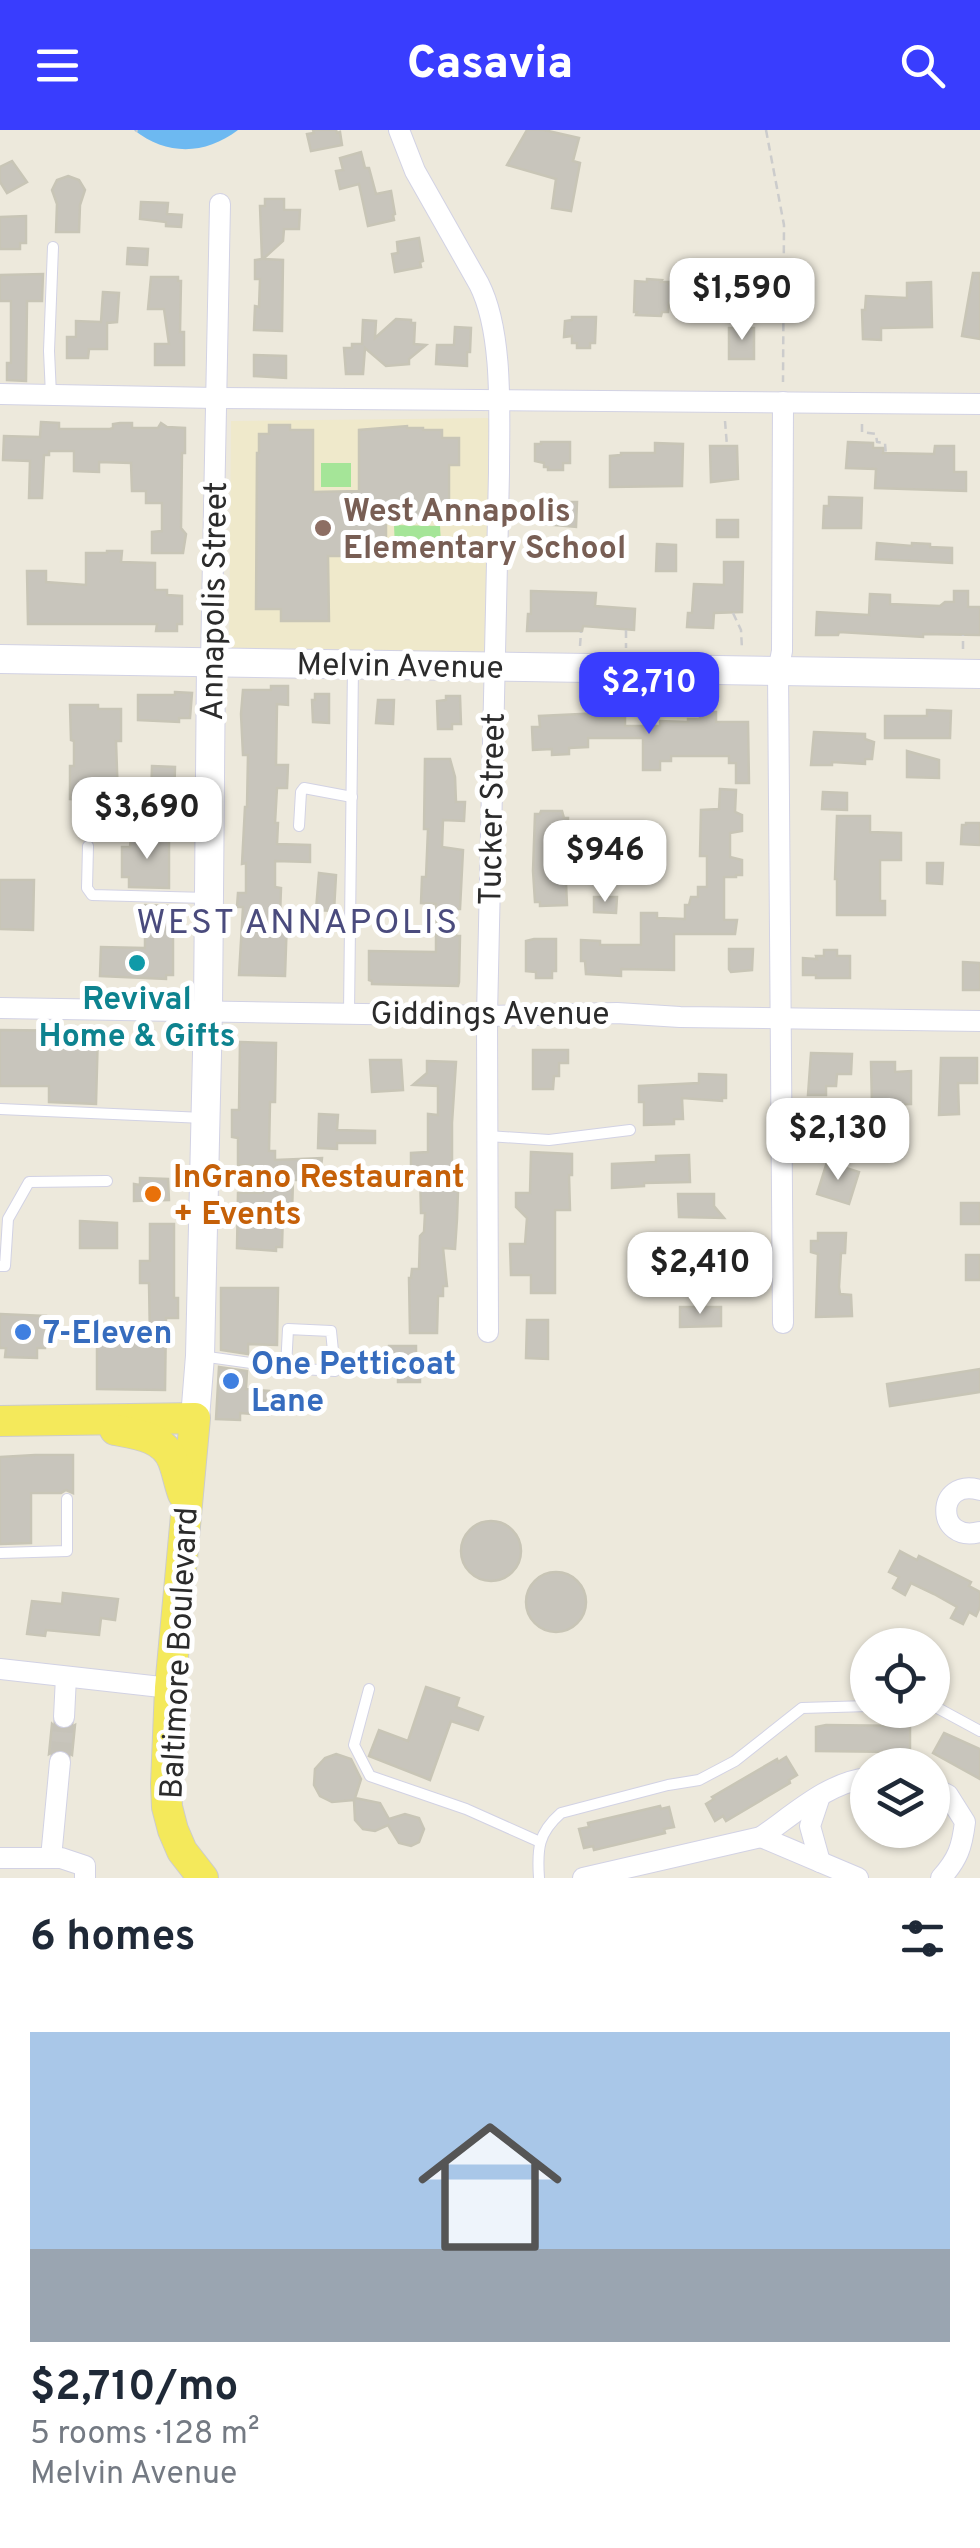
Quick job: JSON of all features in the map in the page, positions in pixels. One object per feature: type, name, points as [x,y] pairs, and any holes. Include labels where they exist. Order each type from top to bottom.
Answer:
[{"type":"main road","points":[[0,1421],[195,1418]]},
{"type":"main road","name":"Baltimore Boulevard","points":[[195,1418],[170,1688],[166,1784],[173,1830],[182,1851],[203,1878]]},
{"type":"main road","points":[[73,1420],[157,1442],[173,1460],[186,1505]]},
{"type":"street","name":"Tucker Street","points":[[399,130],[415,171],[488,302],[493,320],[498,401],[486,1016],[488,1332]]},
{"type":"street","name":"Annapolis Street","points":[[195,1418],[200,1356],[208,1010],[220,204]]},
{"type":"street","points":[[0,394],[980,404]]},
{"type":"street","points":[[782,402],[782,651],[778,670],[782,1323]]},
{"type":"street","name":"Melvin Avenue","points":[[0,659],[778,670],[971,664]]},
{"type":"street","name":"Giddings Avenue","points":[[0,1008],[486,1016],[617,1013],[980,1021]]},
{"type":"street","points":[[980,1490],[964,1488],[949,1498],[946,1507],[950,1525],[957,1531],[980,1532]]},
{"type":"street","points":[[0,1670],[170,1688]]},
{"type":"street","points":[[64,1717],[66,1676]]},
{"type":"street","points":[[51,1858],[60,1762]]},
{"type":"street","points":[[583,1878],[647,1871],[761,1837],[820,1796],[850,1782]]},
{"type":"street","points":[[817,1870],[810,1826],[820,1796]]},
{"type":"street","points":[[941,1878],[950,1868],[973,1820],[950,1797]]},
{"type":"street","points":[[761,1837],[817,1870],[858,1878]]},
{"type":"street","points":[[0,1858],[61,1858],[85,1866],[85,1878]]},
{"type":"lane","points":[[51,395],[52,248]]},
{"type":"lane","points":[[349,1013],[353,664]]},
{"type":"lane","points":[[299,826],[300,792],[304,788],[352,796]]},
{"type":"lane","points":[[144,812],[210,812]]},
{"type":"lane","points":[[88,846],[88,888],[92,895],[209,898]]},
{"type":"lane","points":[[0,1109],[205,1118]]},
{"type":"lane","points":[[487,1136],[550,1140],[630,1130]]},
{"type":"lane","points":[[0,1266],[6,1266],[4,1219],[29,1182],[107,1181]]},
{"type":"lane","points":[[200,1356],[286,1368],[335,1371],[331,1331],[288,1329],[286,1368]]},
{"type":"lane","points":[[0,1552],[67,1551],[67,1499]]},
{"type":"lane","points":[[369,1689],[354,1745],[370,1776],[466,1809],[540,1842]]},
{"type":"lane","points":[[539,1878],[540,1842],[547,1825],[561,1814],[699,1780],[735,1760],[802,1708],[850,1707]]},
{"type":"lane","points":[[950,1715],[980,1731]]},
{"type":"path","points":[[766,130],[784,226],[782,402]]},
{"type":"path","points":[[862,418],[862,432],[876,434],[878,442],[884,442],[886,456]]},
{"type":"path","points":[[725,420],[726,446]]},
{"type":"path","points":[[733,612],[741,630],[742,652]]},
{"type":"path","points":[[626,630],[626,650]]},
{"type":"path","points":[[580,632],[580,649]]},
{"type":"path","points":[[963,635],[971,664]]},
{"type":"shaded area","points":[[491,418],[485,654],[229,654],[231,421]]},
{"type":"green space","points":[[321,463],[351,463],[351,487],[321,487]]},
{"type":"green space","points":[[394,525],[440,526],[441,545],[414,551],[395,549]]},
{"type":"water","points":[[134,130],[238,130],[212,144],[186,149],[160,144]]},
{"type":"building","points":[[313,130],[340,132],[342,145],[311,151],[307,134],[314,133]]},
{"type":"building","points":[[527,130],[579,138],[573,161],[580,163],[571,211],[552,208],[556,179],[507,165]]},
{"type":"building","points":[[361,152],[376,194],[391,191],[394,220],[368,226],[359,184],[340,189],[336,171],[343,170],[340,158]]},
{"type":"building","points":[[12,161],[27,182],[7,193],[0,182],[0,167]]},
{"type":"building","points":[[68,176],[79,180],[85,190],[79,232],[56,232],[57,204],[52,190],[57,180]]},
{"type":"building","points":[[265,199],[284,199],[284,210],[300,210],[299,229],[284,229],[283,241],[263,259],[283,260],[282,331],[254,330],[260,279],[255,279],[255,260],[262,259],[260,206],[265,206]]},
{"type":"building","points":[[141,202],[168,203],[167,214],[182,215],[181,227],[140,219]]},
{"type":"building","points":[[26,216],[26,243],[20,243],[20,249],[0,249],[0,217]]},
{"type":"building","points":[[419,238],[421,267],[395,272],[392,254],[398,253],[397,242]]},
{"type":"building","points":[[128,248],[148,249],[147,265],[127,264]]},
{"type":"building","points":[[973,273],[980,273],[980,339],[962,336]]},
{"type":"building","points":[[43,274],[42,301],[27,301],[26,381],[7,380],[7,363],[11,363],[11,301],[0,301],[0,275]]},
{"type":"building","points":[[151,277],[178,277],[181,281],[184,365],[155,365],[155,344],[169,344],[164,309],[148,309]]},
{"type":"building","points":[[635,281],[694,285],[693,304],[669,303],[668,312],[661,316],[636,315]]},
{"type":"building","points":[[931,282],[932,327],[881,328],[881,340],[863,339],[862,310],[866,296],[907,298],[907,283]]},
{"type":"building","points":[[103,292],[119,293],[117,322],[107,323],[107,349],[89,349],[88,358],[67,358],[67,337],[76,337],[76,321],[101,322]]},
{"type":"building","points":[[572,317],[596,317],[595,343],[590,343],[590,348],[577,348],[572,336],[564,337],[565,321]]},
{"type":"building","points":[[396,319],[415,323],[414,344],[426,345],[409,359],[409,364],[386,366],[365,348],[363,374],[346,374],[344,348],[362,344],[363,320],[376,321],[375,338]]},
{"type":"building","points":[[455,327],[471,328],[467,366],[436,364],[437,345],[454,345]]},
{"type":"building","points":[[729,328],[754,328],[754,359],[729,359]]},
{"type":"building","points":[[254,355],[286,356],[286,378],[254,376]]},
{"type":"building","points":[[41,422],[59,423],[59,429],[110,429],[120,423],[132,423],[132,428],[158,428],[161,423],[185,428],[183,553],[152,553],[152,532],[162,531],[162,503],[146,503],[146,491],[132,491],[131,463],[99,462],[99,472],[74,471],[74,451],[49,451],[49,455],[44,455],[42,498],[29,498],[30,461],[3,460],[4,436],[40,437]]},
{"type":"building","name":"West Annapolis Elementary School","points":[[269,425],[313,430],[313,492],[359,491],[359,430],[407,426],[442,430],[442,438],[459,438],[459,465],[449,465],[449,517],[386,522],[386,545],[376,545],[376,556],[328,556],[329,621],[281,621],[281,609],[256,609],[257,453],[259,434],[269,434]]},
{"type":"building","points":[[570,442],[570,463],[563,463],[563,470],[548,470],[544,463],[535,461],[535,444]]},
{"type":"building","points":[[848,442],[873,443],[873,448],[884,448],[883,453],[934,454],[935,446],[954,446],[954,472],[966,472],[966,491],[875,488],[876,469],[846,468]]},
{"type":"building","points":[[655,443],[683,444],[682,486],[610,487],[610,456],[655,453]]},
{"type":"building","points":[[710,446],[737,446],[738,479],[711,482]]},
{"type":"building","points":[[829,497],[862,498],[861,528],[823,528],[824,506],[829,506]]},
{"type":"building","points":[[544,502],[577,502],[576,527],[544,524]]},
{"type":"building","points":[[717,520],[738,520],[738,537],[717,537]]},
{"type":"building","points":[[877,543],[952,548],[952,563],[876,559]]},
{"type":"building","points":[[657,544],[676,545],[676,571],[656,571]]},
{"type":"building","points":[[122,551],[121,562],[155,563],[155,590],[182,596],[182,624],[177,624],[177,631],[156,631],[157,624],[28,624],[27,571],[46,571],[46,582],[86,585],[86,553]]},
{"type":"building","points":[[724,562],[743,562],[742,612],[714,613],[713,628],[687,627],[694,584],[724,585]]},
{"type":"building","points":[[531,591],[596,593],[595,606],[635,609],[634,630],[583,626],[582,631],[527,631]]},
{"type":"building","points":[[954,591],[968,591],[968,607],[980,607],[980,635],[816,635],[817,612],[869,615],[870,594],[890,595],[890,604],[940,606],[954,602]]},
{"type":"building","points":[[271,686],[288,686],[288,705],[277,704],[276,765],[288,765],[287,788],[277,788],[277,844],[310,845],[310,862],[275,861],[275,887],[281,888],[280,916],[287,918],[285,976],[239,975],[243,907],[237,907],[238,893],[246,893],[246,863],[242,864],[248,755],[243,755],[243,690],[271,690]]},
{"type":"building","points":[[192,693],[190,718],[179,718],[179,722],[138,720],[138,695]]},
{"type":"building","points":[[315,694],[329,694],[329,723],[313,722]]},
{"type":"building","points":[[446,696],[460,696],[461,724],[438,729],[437,701],[446,700]]},
{"type":"building","points":[[378,700],[394,700],[393,724],[376,723]]},
{"type":"building","points":[[602,703],[617,703],[625,708],[625,726],[688,722],[700,719],[700,712],[716,712],[716,722],[748,722],[749,783],[736,783],[736,763],[729,763],[729,756],[671,756],[671,761],[660,761],[660,770],[643,770],[643,738],[588,738],[588,747],[569,748],[569,754],[552,755],[552,749],[533,750],[532,727],[540,727],[539,716],[602,713]]},
{"type":"building","points":[[70,705],[121,709],[121,741],[116,741],[118,799],[70,799],[74,741]]},
{"type":"building","points":[[927,710],[951,711],[950,738],[885,738],[885,716],[927,716]]},
{"type":"building","points":[[814,732],[865,734],[865,739],[874,742],[872,759],[865,759],[865,764],[811,765]]},
{"type":"building","points":[[907,751],[939,760],[939,778],[907,777]]},
{"type":"building","points":[[425,759],[450,759],[456,802],[465,802],[464,821],[443,820],[442,847],[463,850],[460,909],[456,909],[459,982],[458,986],[372,984],[369,951],[436,952],[436,904],[421,903],[428,829],[424,829]]},
{"type":"building","points":[[152,766],[175,767],[174,803],[151,803]]},
{"type":"building","points":[[720,789],[736,790],[735,812],[742,815],[742,831],[730,833],[730,857],[742,860],[742,875],[724,877],[724,920],[737,920],[735,934],[674,934],[674,970],[621,969],[621,976],[586,974],[585,961],[581,961],[581,940],[600,941],[600,945],[641,945],[641,913],[685,919],[685,905],[689,905],[691,897],[698,897],[698,887],[707,887],[707,856],[700,856],[701,810],[719,809]]},
{"type":"building","points":[[823,792],[847,793],[847,810],[822,809]]},
{"type":"building","points":[[562,811],[564,818],[568,818],[563,861],[567,905],[540,906],[540,902],[535,902],[535,814]]},
{"type":"building","points":[[837,816],[870,816],[870,832],[901,833],[901,860],[880,860],[880,901],[885,901],[885,915],[837,915]]},
{"type":"building","points":[[980,823],[980,845],[961,844],[962,825]]},
{"type":"building","points":[[131,837],[169,837],[169,888],[129,887],[129,877],[122,877],[122,847],[130,847]]},
{"type":"building","points":[[927,863],[943,863],[942,884],[927,883]]},
{"type":"building","points":[[319,873],[336,875],[334,911],[316,910]]},
{"type":"building","points":[[0,880],[34,880],[33,930],[0,929]]},
{"type":"building","points":[[594,897],[617,897],[616,913],[594,912]]},
{"type":"building","points":[[145,905],[168,906],[169,913],[173,912],[173,975],[166,975],[166,979],[100,976],[101,947],[145,948]]},
{"type":"building","points":[[556,939],[556,971],[552,971],[552,978],[536,978],[536,972],[526,971],[526,941]]},
{"type":"building","points":[[729,949],[753,949],[752,970],[731,972]]},
{"type":"building","points":[[824,950],[850,956],[850,978],[803,975],[803,958],[817,959],[816,956],[824,956]]},
{"type":"building","points":[[963,962],[980,963],[980,990],[963,990]]},
{"type":"building","points":[[0,1030],[98,1031],[96,1104],[49,1102],[49,1086],[0,1086]]},
{"type":"building","points":[[240,1042],[276,1043],[269,1151],[275,1151],[275,1160],[322,1158],[320,1176],[293,1180],[292,1213],[283,1212],[282,1247],[276,1247],[276,1251],[237,1248],[238,1193],[263,1193],[263,1167],[238,1165],[238,1138],[232,1137],[232,1110],[239,1110]]},
{"type":"building","points":[[533,1050],[568,1050],[568,1063],[559,1063],[553,1089],[533,1089]]},
{"type":"building","points":[[811,1053],[852,1054],[851,1074],[837,1074],[836,1086],[826,1086],[826,1095],[808,1095]]},
{"type":"building","points":[[941,1058],[977,1058],[977,1083],[958,1083],[959,1114],[939,1115]]},
{"type":"building","points":[[370,1060],[401,1060],[403,1090],[372,1092]]},
{"type":"building","points":[[427,1061],[456,1062],[452,1191],[458,1191],[457,1219],[455,1249],[443,1248],[447,1286],[443,1286],[443,1296],[438,1296],[437,1333],[410,1333],[409,1278],[412,1269],[419,1269],[425,1213],[421,1213],[420,1172],[411,1171],[411,1153],[428,1152],[428,1114],[438,1115],[438,1086],[413,1085],[427,1073]]},
{"type":"building","points":[[871,1062],[895,1062],[895,1072],[911,1071],[911,1104],[872,1105]]},
{"type":"building","points":[[699,1074],[726,1075],[726,1098],[682,1098],[683,1119],[674,1119],[674,1124],[644,1125],[639,1086],[699,1083]]},
{"type":"building","points":[[319,1114],[338,1115],[337,1130],[375,1131],[375,1143],[337,1143],[337,1149],[318,1148]]},
{"type":"building","points":[[531,1152],[572,1154],[570,1210],[555,1210],[555,1293],[531,1293],[531,1275],[511,1275],[510,1244],[525,1244],[527,1218],[516,1207],[516,1193],[530,1193]]},
{"type":"building","points":[[689,1155],[690,1182],[612,1188],[612,1164],[656,1162],[656,1156]]},
{"type":"building","points":[[827,1162],[859,1172],[849,1204],[817,1194]]},
{"type":"building","name":"InGrano Restaurant + Events","points":[[140,1178],[168,1179],[169,1200],[134,1201],[134,1184],[140,1185]]},
{"type":"building","points":[[678,1194],[714,1194],[714,1206],[724,1218],[679,1217]]},
{"type":"building","points":[[961,1203],[980,1203],[980,1224],[961,1224]]},
{"type":"building","points":[[80,1221],[117,1223],[117,1248],[80,1248]]},
{"type":"building","points":[[150,1224],[174,1224],[174,1298],[178,1298],[178,1318],[166,1318],[165,1390],[97,1389],[97,1339],[150,1340],[149,1283],[140,1283],[140,1261],[150,1261]]},
{"type":"building","points":[[818,1233],[846,1233],[839,1287],[840,1294],[851,1295],[852,1316],[816,1317],[818,1254],[811,1252],[811,1241],[818,1241]]},
{"type":"building","points":[[966,1255],[980,1255],[980,1280],[966,1280]]},
{"type":"building","points":[[221,1288],[278,1288],[277,1345],[248,1344],[248,1354],[221,1350]]},
{"type":"building","points":[[680,1307],[721,1307],[721,1326],[680,1327]]},
{"type":"building","name":"7-Eleven","points":[[0,1314],[46,1316],[45,1348],[37,1348],[37,1358],[5,1357],[6,1348],[0,1348]]},
{"type":"building","points":[[527,1320],[548,1320],[548,1359],[526,1358]]},
{"type":"building","points":[[389,1346],[416,1346],[420,1382],[398,1382],[398,1360],[389,1360]]},
{"type":"building","points":[[219,1367],[247,1371],[246,1389],[269,1391],[268,1415],[240,1413],[240,1420],[216,1419]]},
{"type":"building","points":[[980,1369],[980,1392],[890,1406],[887,1384]]},
{"type":"building","points":[[73,1455],[73,1493],[31,1493],[31,1543],[0,1544],[0,1457]]},
{"type":"building","points":[[491,1521],[512,1530],[521,1551],[512,1572],[491,1581],[470,1572],[461,1551],[470,1530]]},
{"type":"building","points":[[900,1551],[917,1560],[919,1556],[971,1582],[969,1586],[980,1592],[976,1616],[969,1612],[963,1624],[951,1618],[957,1607],[934,1594],[911,1583],[905,1595],[893,1588],[899,1577],[889,1572]]},
{"type":"building","points":[[556,1572],[577,1581],[586,1602],[577,1623],[556,1632],[535,1623],[526,1602],[535,1581]]},
{"type":"building","points":[[63,1593],[118,1599],[115,1620],[101,1618],[99,1635],[46,1630],[45,1636],[27,1634],[32,1601],[62,1604]]},
{"type":"building","points":[[426,1687],[459,1698],[456,1707],[483,1717],[478,1730],[451,1721],[430,1780],[369,1756],[379,1730],[408,1741]]},
{"type":"building","points":[[52,1724],[64,1731],[75,1725],[72,1755],[60,1748],[49,1754]]},
{"type":"building","points":[[816,1727],[910,1728],[910,1748],[816,1751]]},
{"type":"building","points":[[944,1733],[980,1749],[980,1779],[950,1762],[950,1748],[936,1748]]},
{"type":"building","points":[[336,1754],[351,1759],[361,1779],[355,1798],[380,1803],[389,1819],[405,1814],[419,1818],[424,1829],[419,1842],[411,1846],[399,1843],[388,1825],[375,1831],[363,1829],[355,1820],[354,1800],[332,1802],[320,1796],[314,1785],[315,1769],[325,1758]]},
{"type":"building","points":[[786,1757],[797,1775],[790,1783],[726,1821],[723,1816],[715,1821],[706,1804],[712,1797]]},
{"type":"building","points":[[669,1807],[674,1827],[664,1829],[665,1833],[594,1850],[593,1846],[584,1848],[579,1829],[589,1827],[588,1823]]},
{"type":"tunnel","points":[[60,1762],[64,1717]]},
{"type":"place","name":"West Annapolis Elementary School","points":[[323,528]]},
{"type":"place","name":"Revival Home & Gifts","points":[[137,963]]},
{"type":"place","name":"InGrano Restaurant + Events","points":[[153,1194]]},
{"type":"place","name":"7-Eleven","points":[[23,1332]]},
{"type":"place","name":"One Petticoat Lane","points":[[231,1381]]},
{"type":"district","name":"WEST ANNAPOLIS","points":[[298,921]]}]
